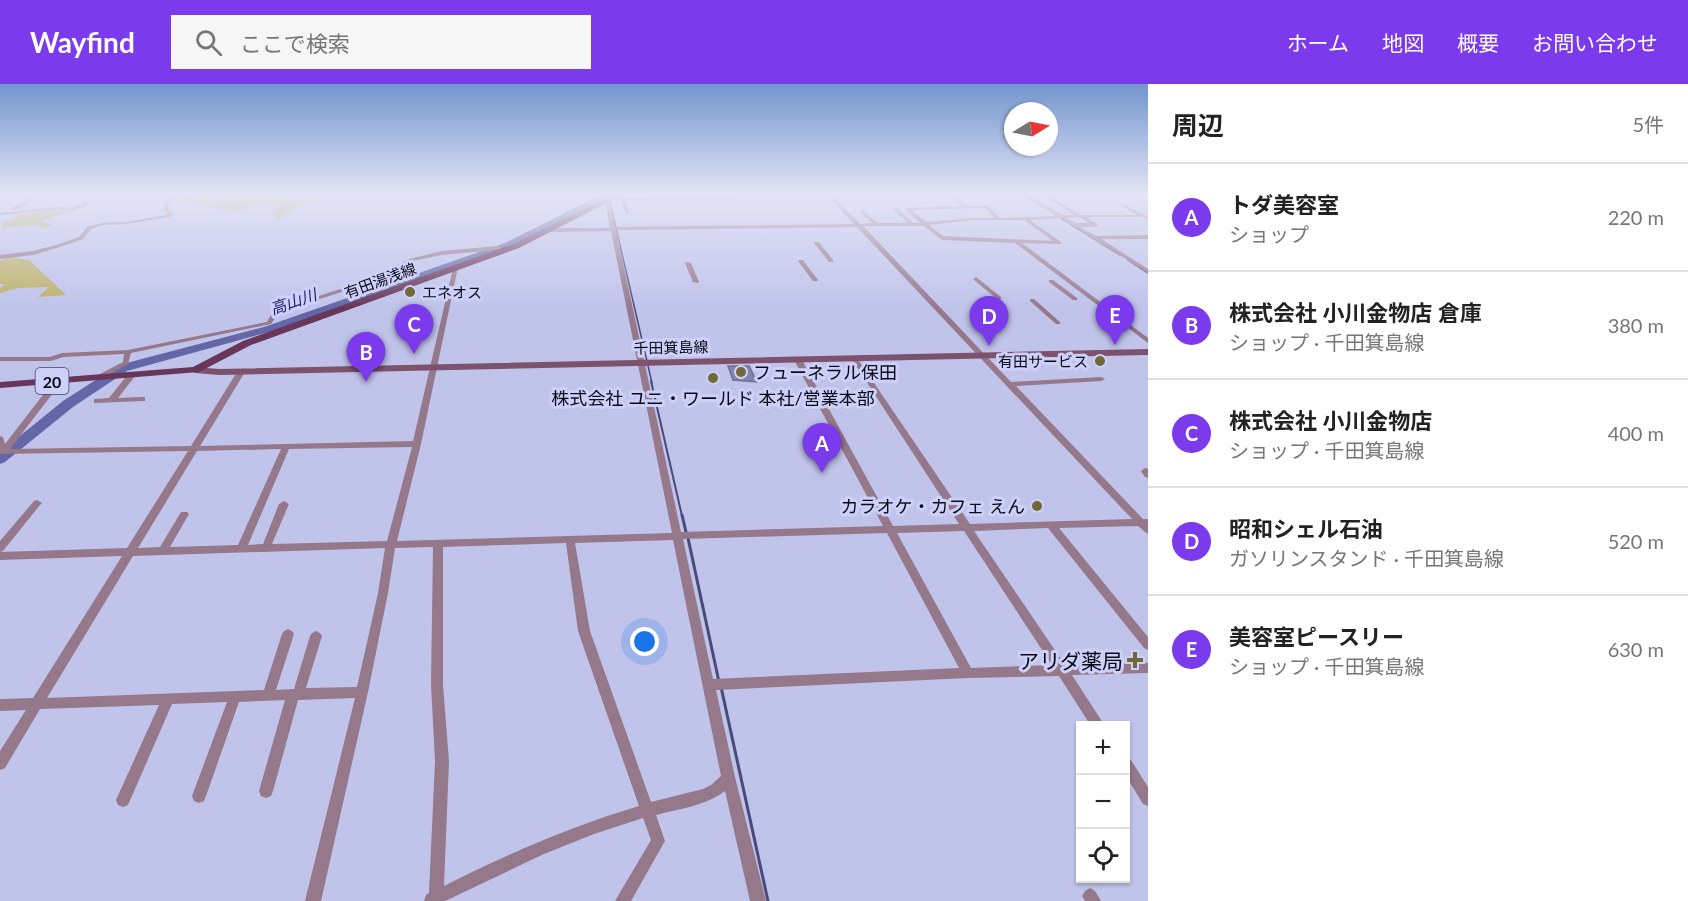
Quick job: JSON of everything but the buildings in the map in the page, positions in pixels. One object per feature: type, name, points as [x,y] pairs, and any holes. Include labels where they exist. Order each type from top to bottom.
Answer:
[{"type":"main road","name":"有田湯浅線","points":[[0,385],[195,370],[272,328],[456,268],[544,232]]},
{"type":"main road","name":"千田箕島線","points":[[195,370],[241,372],[1148,352]]},
{"type":"street","points":[[0,257],[33,253],[58,246],[81,238],[86,232]]},
{"type":"street","points":[[614,232],[646,363],[728,777],[758,901]]},
{"type":"street","points":[[865,232],[1144,522],[1148,531]]},
{"type":"street","points":[[935,232],[942,238],[1059,243],[1044,232]]},
{"type":"street","points":[[1086,232],[1148,271]]},
{"type":"street","points":[[1095,238],[1148,237]]},
{"type":"street","points":[[1016,242],[1148,341]]},
{"type":"street","points":[[817,243],[831,261]]},
{"type":"street","points":[[0,359],[51,359],[63,355],[128,352],[272,328],[274,314],[284,309],[364,284],[411,260],[448,252],[497,248],[505,250]]},
{"type":"street","points":[[801,261],[816,280]]},
{"type":"street","points":[[688,263],[696,282]]},
{"type":"street","points":[[313,901],[362,692],[383,593],[388,557],[417,444],[456,268]]},
{"type":"street","points":[[976,279],[999,298]]},
{"type":"street","points":[[1051,281],[1075,299]]},
{"type":"street","points":[[1032,300],[1058,323]]},
{"type":"street","points":[[107,376],[126,363],[128,352]]},
{"type":"street","points":[[854,358],[1096,721]]},
{"type":"street","points":[[798,360],[968,673]]},
{"type":"street","points":[[0,763],[241,372]]},
{"type":"street","points":[[112,400],[132,375]]},
{"type":"street","points":[[1010,384],[1101,379]]},
{"type":"street","points":[[3,445],[59,380]]},
{"type":"street","points":[[97,401],[142,399]]},
{"type":"street","points":[[3,445],[193,449],[417,444]]},
{"type":"street","points":[[241,549],[286,447]]},
{"type":"street","points":[[0,548],[37,503]]},
{"type":"street","points":[[266,548],[284,504]]},
{"type":"street","points":[[164,551],[184,514]]},
{"type":"street","points":[[0,556],[1144,522]]},
{"type":"street","points":[[1051,525],[1148,645]]},
{"type":"street","points":[[570,539],[584,631],[658,841],[623,901]]},
{"type":"street","points":[[438,543],[437,685],[442,761],[434,900],[544,846],[648,810],[715,791],[726,783],[728,777]]},
{"type":"street","points":[[268,696],[288,634]]},
{"type":"street","points":[[266,791],[316,636]]},
{"type":"street","points":[[710,685],[968,673],[1148,668]]},
{"type":"street","points":[[0,705],[362,692]]},
{"type":"street","points":[[199,796],[235,697]]},
{"type":"street","points":[[123,800],[168,699]]},
{"type":"street","points":[[1130,772],[1148,799]]},
{"type":"shaded area","points":[[10,257],[29,260],[66,295],[38,297],[49,287],[18,288],[0,293],[0,288],[5,284],[0,284],[0,261]]},
{"type":"waterway","name":"高山川","points":[[0,459],[68,404],[123,368],[268,329],[508,245],[534,232]]},
{"type":"waterway","points":[[617,232],[652,383]]},
{"type":"waterway","points":[[1083,232],[1120,255]]},
{"type":"waterway","points":[[1128,260],[1148,273]]},
{"type":"waterway","points":[[651,381],[682,516]]},
{"type":"waterway","points":[[682,515],[686,532]]},
{"type":"waterway","points":[[688,538],[719,682]]},
{"type":"waterway","points":[[721,687],[768,901]]},
{"type":"place","name":"エネオス","points":[[410,292]]},
{"type":"place","name":"美容室ピースリー","points":[[1115,345]]},
{"type":"place","name":"昭和シェル石油","points":[[989,346]]},
{"type":"place","name":"株式会社 小川金物店","points":[[414,354]]},
{"type":"place","name":"有田サービス","points":[[1100,361]]},
{"type":"place","name":"フューネラル保田","points":[[741,372]]},
{"type":"place","name":"株式会社 ユニ・ワールド 本社/営業本部","points":[[713,378]]},
{"type":"place","name":"株式会社 小川金物店 倉庫","points":[[366,382]]},
{"type":"place","name":"トダ美容室","points":[[822,473]]},
{"type":"place","name":"カラオケ・カフェ えん","points":[[1037,506]]},
{"type":"place","name":"アリダ薬局","points":[[1135,660]]}]
